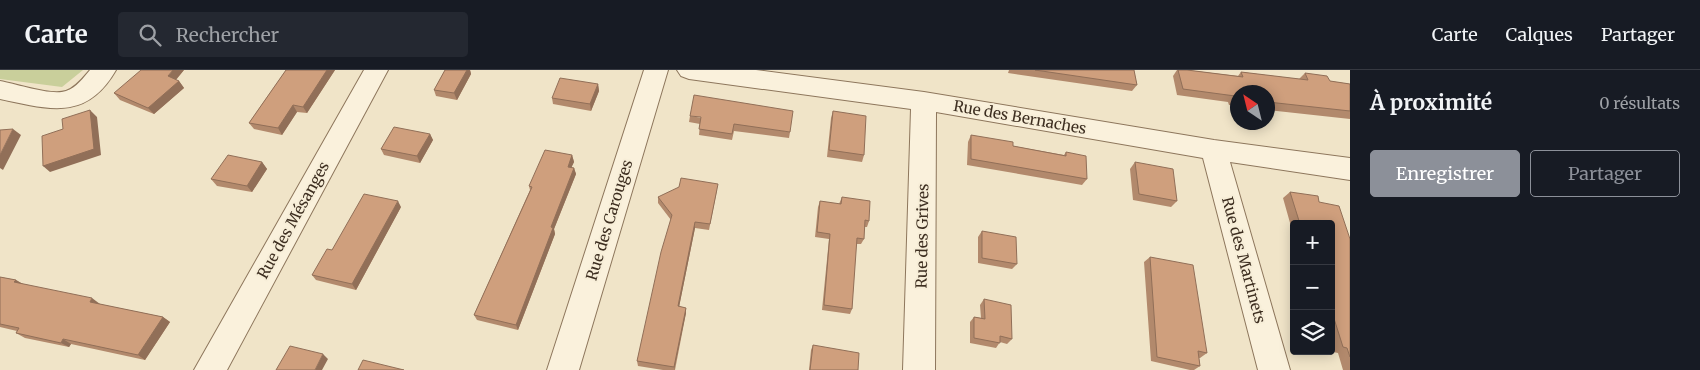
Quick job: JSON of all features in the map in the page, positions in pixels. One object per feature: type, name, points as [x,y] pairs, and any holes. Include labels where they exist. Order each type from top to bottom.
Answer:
[{"type":"street","points":[[0,90],[55,100],[71,100],[88,88],[104,70]]},
{"type":"street","name":"Rue des Mésanges","points":[[210,370],[376,70]]},
{"type":"street","name":"Rue des Carouges","points":[[562,370],[656,70]]},
{"type":"street","name":"Rue des Bernaches","points":[[689,70],[924,101],[1214,150],[1350,169]]},
{"type":"street","name":"Rue des Grives","points":[[919,370],[924,101]]},
{"type":"street","name":"Rue des Martinets","points":[[1214,150],[1274,370]]},
{"type":"green space","points":[[0,70],[83,70],[62,87],[0,79]]},
{"type":"building","points":[[141,70],[173,70],[168,76],[179,81],[148,108],[114,93]]},
{"type":"building","points":[[286,70],[327,70],[303,107],[293,105],[278,128],[249,123]]},
{"type":"building","points":[[445,70],[467,70],[454,93],[434,90]]},
{"type":"building","points":[[1035,70],[1134,70],[1137,85]]},
{"type":"building","points":[[1178,70],[1243,77],[1241,72],[1308,80],[1305,73],[1327,76],[1330,81],[1350,84],[1350,111],[1275,103],[1275,85],[1230,85],[1230,95],[1183,89]]},
{"type":"building","points":[[560,78],[598,84],[590,104],[552,98]]},
{"type":"building","points":[[694,95],[793,111],[790,132],[734,124],[732,134],[699,129],[701,117],[690,116]]},
{"type":"building","points":[[90,110],[94,149],[43,166],[42,136],[63,129],[62,119]]},
{"type":"building","points":[[833,111],[866,116],[864,155],[829,150]]},
{"type":"building","points":[[394,127],[430,134],[417,156],[381,149]]},
{"type":"building","points":[[13,129],[0,155],[0,130]]},
{"type":"building","points":[[971,135],[1013,142],[1013,146],[1066,156],[1066,152],[1086,156],[1087,179],[971,159]]},
{"type":"building","points":[[545,150],[572,155],[568,167],[574,168],[516,325],[474,315],[532,187],[529,186]]},
{"type":"building","points":[[228,155],[262,162],[247,186],[211,179]]},
{"type":"building","points":[[1135,162],[1173,169],[1177,201],[1139,194]]},
{"type":"building","points":[[681,178],[718,184],[710,224],[695,222],[678,306],[686,308],[674,367],[637,361],[661,252],[672,215],[658,197],[679,187]]},
{"type":"building","points":[[1290,192],[1318,196],[1319,202],[1339,206],[1350,239],[1350,357],[1347,348],[1343,347],[1335,322],[1335,220],[1299,220]]},
{"type":"building","points":[[364,194],[398,201],[352,284],[312,275],[327,249],[332,250]]},
{"type":"building","points":[[842,197],[870,201],[869,221],[865,220],[864,239],[857,238],[852,309],[824,305],[830,234],[817,232],[820,201],[841,204]]},
{"type":"building","points":[[982,231],[1016,237],[1017,264],[982,258]]},
{"type":"building","points":[[1150,257],[1193,265],[1207,353],[1198,351],[1200,366],[1157,357]]},
{"type":"building","points":[[0,277],[16,280],[14,282],[92,298],[90,302],[163,317],[138,355],[63,339],[61,343],[16,333],[19,328],[0,324]]},
{"type":"building","points":[[984,299],[1011,305],[1012,339],[1000,336],[1000,343],[974,338],[974,317],[985,319]]},
{"type":"building","points":[[813,345],[859,353],[858,370],[810,370]]},
{"type":"building","points":[[290,346],[323,354],[315,370],[276,370]]},
{"type":"building","points":[[363,360],[404,370],[358,370]]}]
